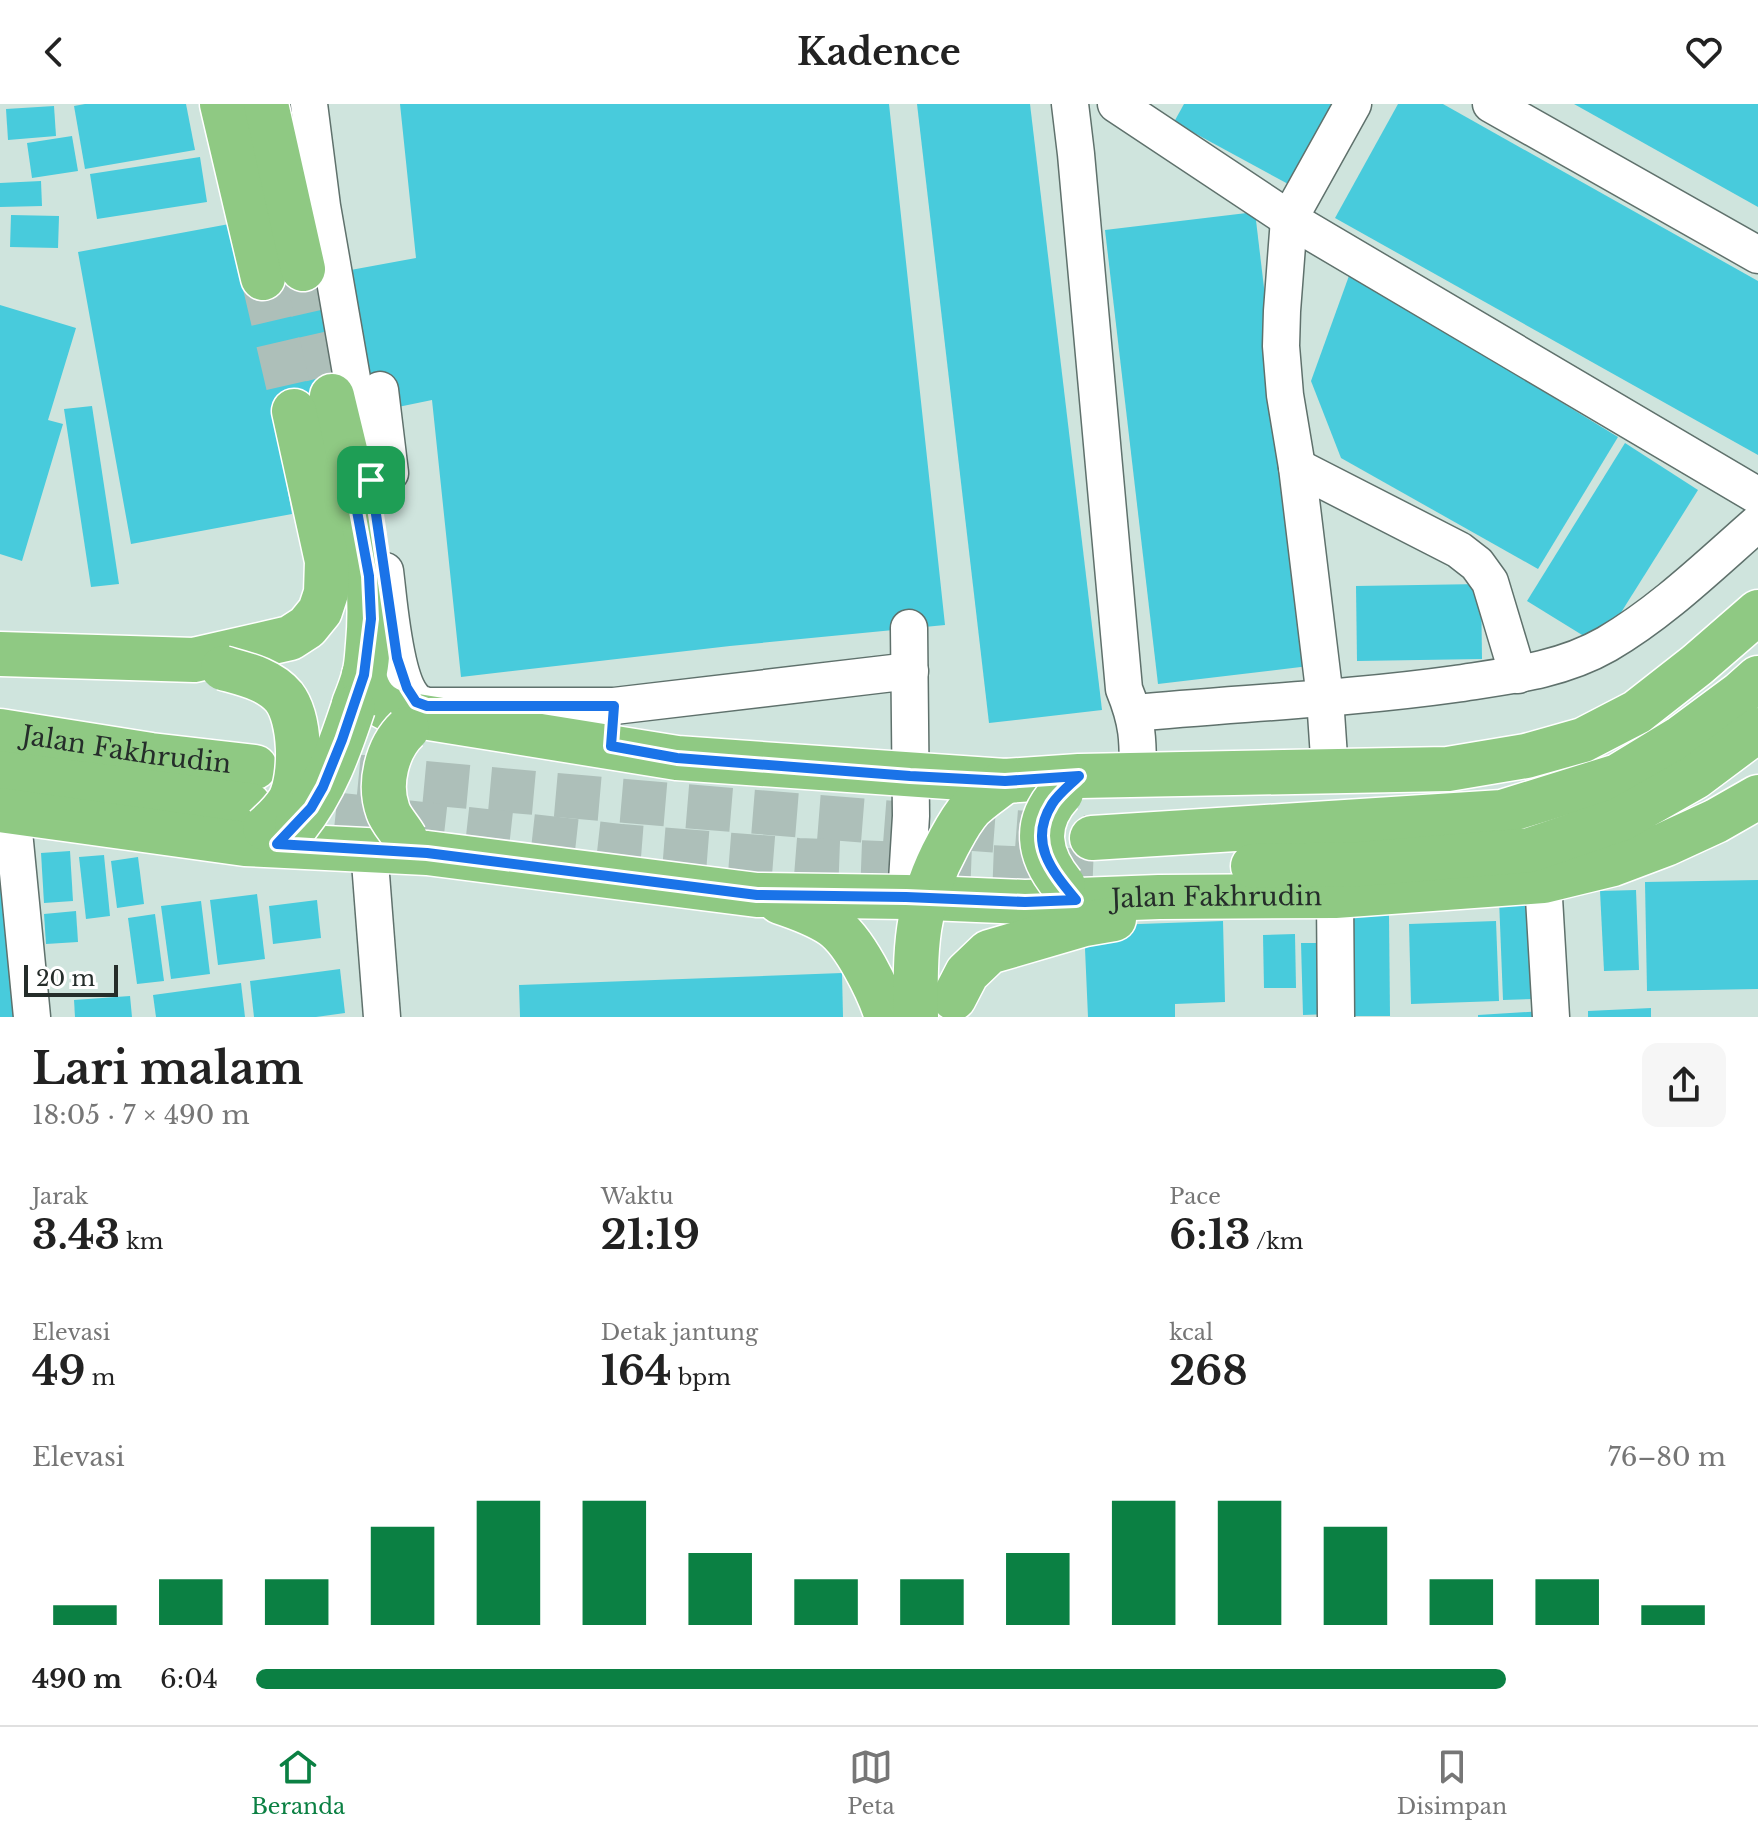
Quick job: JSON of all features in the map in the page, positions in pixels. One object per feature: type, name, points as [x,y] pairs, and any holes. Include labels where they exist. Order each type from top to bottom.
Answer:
[{"type":"main road","points":[[222,104],[283,274],[266,104]]},
{"type":"main road","points":[[208,664],[290,638],[307,627],[320,611],[326,593],[327,561],[313,403],[363,476],[371,619],[358,692],[323,787],[311,808],[265,819]]},
{"type":"main road","points":[[358,692],[367,687],[372,697],[387,709],[416,723],[613,726],[677,758],[910,776],[1070,785],[1138,775],[1448,769],[1526,756],[1583,740],[1637,712],[1758,612]]},
{"type":"main road","points":[[0,654],[208,664],[267,683],[285,698],[295,724],[297,776],[291,797],[280,815],[265,819]]},
{"type":"main road","name":"Jalan Fakhrudin","points":[[4,798],[265,819],[396,846],[757,895],[1025,902],[1081,873],[1502,812],[1618,776],[1682,737],[1758,678]]},
{"type":"main road","points":[[396,846],[384,788],[388,761],[397,739],[416,723]]},
{"type":"main road","name":"Jalan Fakhrudin","points":[[1081,873],[1360,864],[1530,850],[1621,819],[1695,777],[1758,730]]},
{"type":"main road","name":"Jalan Fakhrudin","points":[[0,731],[151,755],[265,819]]},
{"type":"main road","points":[[916,1017],[917,943],[939,860],[959,822],[973,806],[1005,781]]},
{"type":"main road","points":[[1070,785],[1053,802],[1042,825],[1043,853],[1056,876],[1081,873]]},
{"type":"main road","name":"Jalan Fakhrudin","points":[[1081,873],[1159,897],[1335,896],[1543,881],[1613,864],[1666,844],[1758,797]]},
{"type":"main road","points":[[757,895],[800,908],[835,926],[869,972],[887,1017]]},
{"type":"main road","points":[[954,1007],[967,973],[989,952],[1085,924],[1130,916],[1159,897]]},
{"type":"main road","points":[[930,898],[954,1007]]},
{"type":"street","points":[[309,104],[363,476],[397,658],[407,688],[416,702],[427,706],[613,726],[910,671]]},
{"type":"street","points":[[1070,104],[1124,689],[1134,713],[1138,737],[1138,775]]},
{"type":"street","points":[[1330,772],[1325,698],[1297,467],[1285,395],[1282,311],[1289,219],[1353,104]]},
{"type":"street","points":[[1491,104],[1758,255]]},
{"type":"street","points":[[1076,154],[1120,105],[1289,219],[1758,496]]},
{"type":"street","points":[[363,476],[390,473],[380,390]]},
{"type":"street","points":[[1297,467],[1459,550],[1477,564],[1490,582],[1518,675]]},
{"type":"street","points":[[1134,713],[1420,689],[1518,675],[1556,666],[1607,644],[1653,613],[1758,523]]},
{"type":"street","points":[[909,628],[911,816],[930,898]]},
{"type":"street","points":[[4,798],[32,1017]]},
{"type":"street","points":[[382,1017],[396,846]]},
{"type":"street","points":[[1543,881],[1551,1017]]},
{"type":"street","points":[[1335,896],[1336,1017]]},
{"type":"building","points":[[186,104],[195,150],[85,169],[74,106]]},
{"type":"building","points":[[400,104],[889,104],[945,625],[461,677],[432,400],[277,432],[292,514],[131,544],[78,252],[240,222],[252,288],[416,258]]},
{"type":"building","points":[[917,104],[1030,104],[1102,710],[989,723]]},
{"type":"building","points":[[1184,104],[1334,104],[1290,185],[1174,122]]},
{"type":"building","points":[[1398,104],[1443,104],[1758,281],[1758,455],[1335,218]]},
{"type":"building","points":[[1574,104],[1758,104],[1758,207]]},
{"type":"building","points":[[54,106],[56,136],[8,140],[6,109]]},
{"type":"building","points":[[72,136],[78,171],[32,178],[27,143]]},
{"type":"building","points":[[200,157],[207,202],[97,219],[90,174]]},
{"type":"building","points":[[41,181],[42,206],[0,207],[0,183]]},
{"type":"building","points":[[1255,212],[1309,666],[1158,684],[1105,230]]},
{"type":"building","points":[[11,215],[59,216],[58,248],[10,247]]},
{"type":"building","points":[[1350,273],[1618,437],[1538,569],[1341,458],[1311,381]]},
{"type":"building","points":[[0,305],[76,328],[48,420],[63,424],[22,561],[0,554]]},
{"type":"building","points":[[92,406],[119,584],[91,587],[64,409]]},
{"type":"building","points":[[1625,443],[1698,490],[1600,646],[1527,601]]},
{"type":"building","points":[[1481,584],[1482,659],[1357,661],[1356,586]]},
{"type":"building","points":[[70,851],[73,901],[44,903],[41,853]]},
{"type":"building","points":[[104,855],[110,916],[86,919],[79,857]]},
{"type":"building","points":[[138,857],[144,904],[117,908],[111,861]]},
{"type":"building","points":[[1758,880],[1758,989],[1647,991],[1645,882]]},
{"type":"building","points":[[13,885],[26,1017],[0,1017],[0,886]]},
{"type":"building","points":[[1636,890],[1639,970],[1604,971],[1600,891]]},
{"type":"building","points":[[257,894],[265,959],[218,965],[210,900]]},
{"type":"building","points":[[1532,898],[1535,999],[1503,1000],[1499,899]]},
{"type":"building","points":[[317,900],[321,938],[273,944],[269,906]]},
{"type":"building","points":[[201,901],[210,974],[171,979],[161,906]]},
{"type":"building","points":[[76,911],[78,942],[46,944],[44,914]]},
{"type":"building","points":[[155,914],[164,981],[137,984],[128,918]]},
{"type":"building","points":[[1354,915],[1389,915],[1390,1016],[1354,1016]]},
{"type":"building","points":[[1223,921],[1225,1002],[1175,1004],[1175,1017],[1088,1017],[1084,926]]},
{"type":"building","points":[[1496,921],[1499,1001],[1411,1004],[1409,924]]},
{"type":"building","points":[[1295,934],[1296,988],[1264,988],[1263,935]]},
{"type":"building","points":[[1301,943],[1329,943],[1331,1014],[1303,1015]]},
{"type":"building","points":[[340,969],[345,1013],[316,1017],[254,1017],[250,981]]},
{"type":"building","points":[[842,973],[843,1017],[520,1017],[519,985]]},
{"type":"building","points":[[241,983],[245,1017],[156,1017],[153,995]]},
{"type":"building","points":[[130,996],[132,1017],[75,1017],[74,1000]]},
{"type":"building","points":[[1651,1008],[1651,1017],[1588,1017],[1588,1011]]},
{"type":"building","points":[[1543,1011],[1544,1017],[1478,1017],[1478,1015]]},
{"type":"tunnel","points":[[303,269],[332,396]]},
{"type":"tunnel","points":[[263,278],[294,411]]},
{"type":"tunnel","points":[[293,770],[692,807],[1092,838]]},
{"type":"tunnel","points":[[270,807],[621,846],[798,860],[1093,871]]},
{"type":"route","points":[[371,480],[397,658],[407,688],[416,702],[427,706],[614,706],[611,746],[677,758],[1005,781],[1079,776],[1053,802],[1042,825],[1043,853],[1056,876],[1076,900],[1025,902],[757,895],[427,853],[277,844],[311,808],[323,787],[364,675],[371,619],[369,576],[352,484],[371,480]]}]
